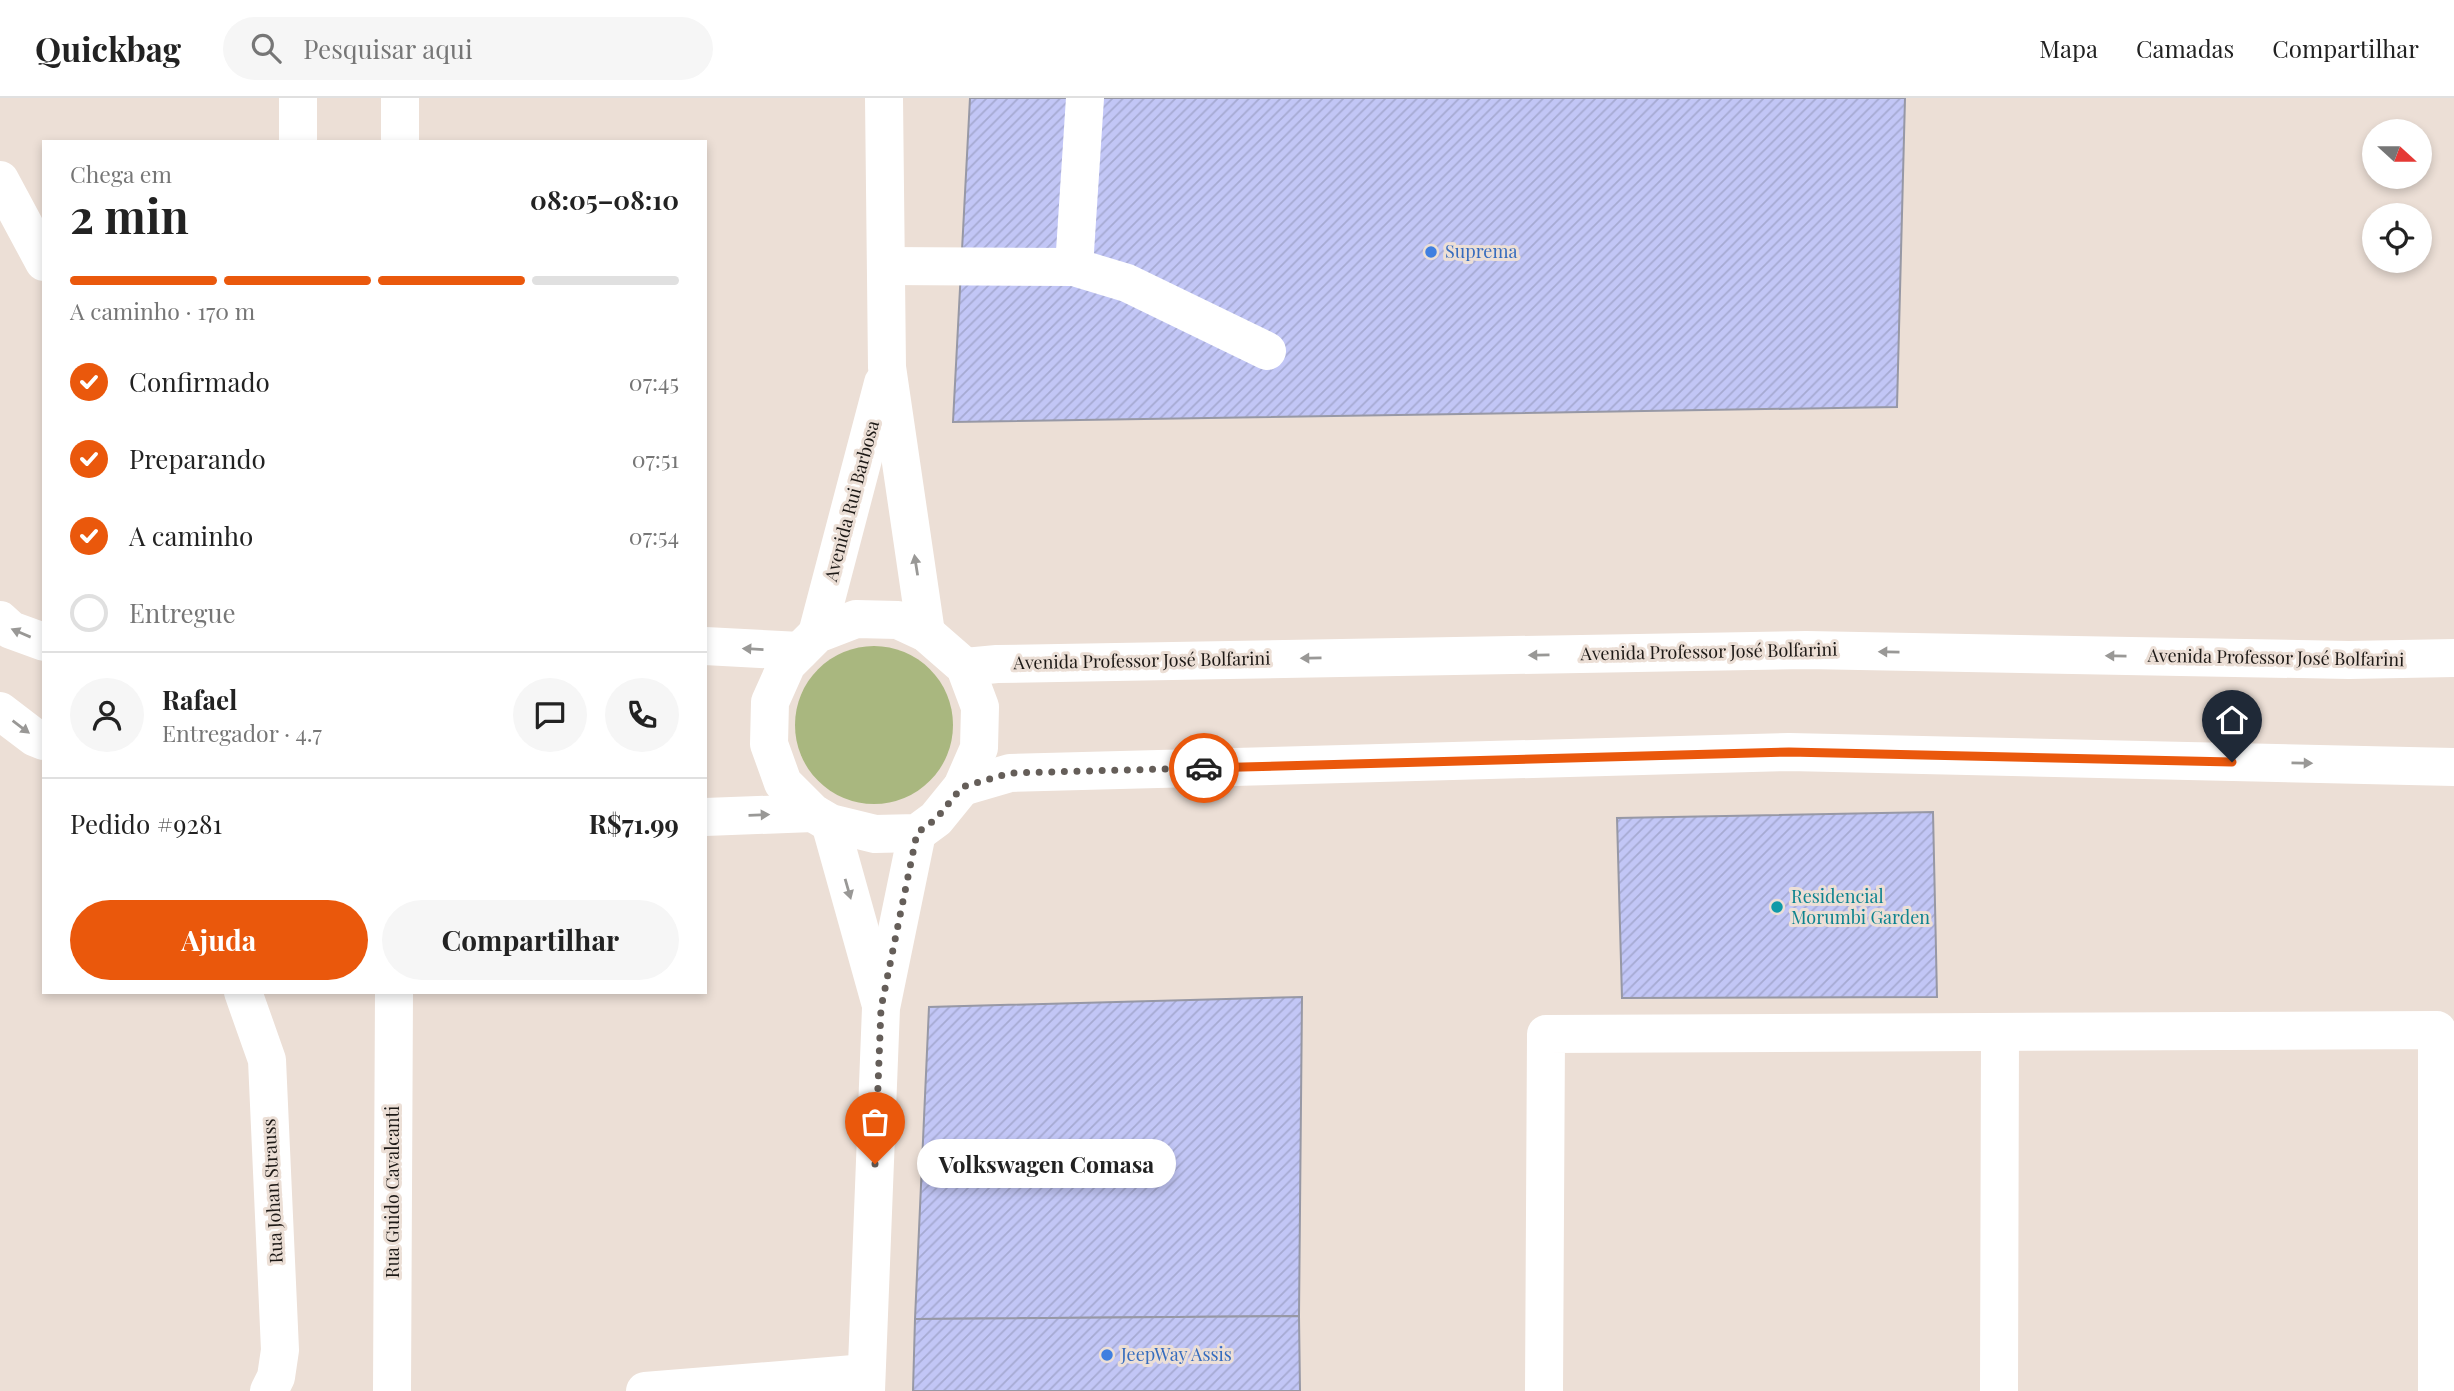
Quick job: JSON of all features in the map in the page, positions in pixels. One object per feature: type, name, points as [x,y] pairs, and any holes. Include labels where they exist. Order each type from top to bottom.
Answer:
[{"type":"main road","points":[[298,98],[298,140]]},
{"type":"main road","points":[[400,98],[400,140]]},
{"type":"main road","name":"Avenida Rui Barbosa","points":[[884,98],[887,367],[926,633]]},
{"type":"main road","points":[[1074,267],[1085,98]]},
{"type":"main road","points":[[0,180],[42,258]]},
{"type":"main road","points":[[886,267],[1074,267],[1127,283],[1267,351]]},
{"type":"main road","name":"Avenida Rui Barbosa","points":[[881,1008],[821,818],[783,783],[769,744],[770,702],[786,664],[808,643],[887,367]]},
{"type":"main road","points":[[707,646],[808,643],[856,619],[898,620],[926,633],[965,667],[980,707],[979,748],[962,787],[936,819],[917,833],[875,834],[821,818],[707,817]]},
{"type":"main road","points":[[0,620],[11,630],[42,641]]},
{"type":"main road","name":"Avenida Professor José Bolfarini","points":[[965,667],[997,664],[1806,650],[2336,660],[2454,659]]},
{"type":"main road","points":[[0,711],[42,740]]},
{"type":"main road","points":[[962,787],[1010,773],[1789,752],[2454,766]]},
{"type":"main road","name":"Avenida Rui Barbosa","points":[[866,1382],[881,1008],[917,833]]},
{"type":"main road","name":"Rua Johan Strauss","points":[[244,994],[267,1060],[280,1350],[276,1377],[269,1391]]},
{"type":"main road","name":"Rua Guido Cavalcanti","points":[[392,1391],[394,994]]},
{"type":"main road","points":[[1544,1391],[1546,1034],[2437,1030],[2437,1391]]},
{"type":"main road","points":[[1999,1391],[2000,1032]]},
{"type":"main road","points":[[645,1391],[866,1382]]},
{"type":"green space","points":[[874,646],[904,652],[930,669],[947,695],[953,725],[947,755],[930,781],[904,798],[874,804],[844,798],[818,781],[801,755],[795,725],[801,695],[818,669],[844,652]]},
{"type":"building","name":"Suprema","points":[[970,98],[1905,98],[1897,407],[953,422]]},
{"type":"building","name":"Residencial Morumbi Garden","points":[[1933,812],[1937,997],[1622,998],[1617,818]]},
{"type":"building","points":[[1302,997],[1299,1316],[915,1319],[929,1007]]},
{"type":"building","name":"JeepWay Assis","points":[[1299,1316],[1300,1391],[913,1391],[915,1319]]},
{"type":"way so far","points":[[875,1164],[881,1008],[917,833],[936,819],[962,787],[1010,773],[1204,768]]},
{"type":"place","name":"Suprema","points":[[1431,252]]},
{"type":"place","name":"Residencial Morumbi Garden","points":[[1777,907]]},
{"type":"place","name":"Volkswagen Comasa","points":[[875,1164]]},
{"type":"place","name":"JeepWay Assis","points":[[1107,1355]]},
{"type":"route","points":[[1204,768],[1789,752],[2232,762]]}]
